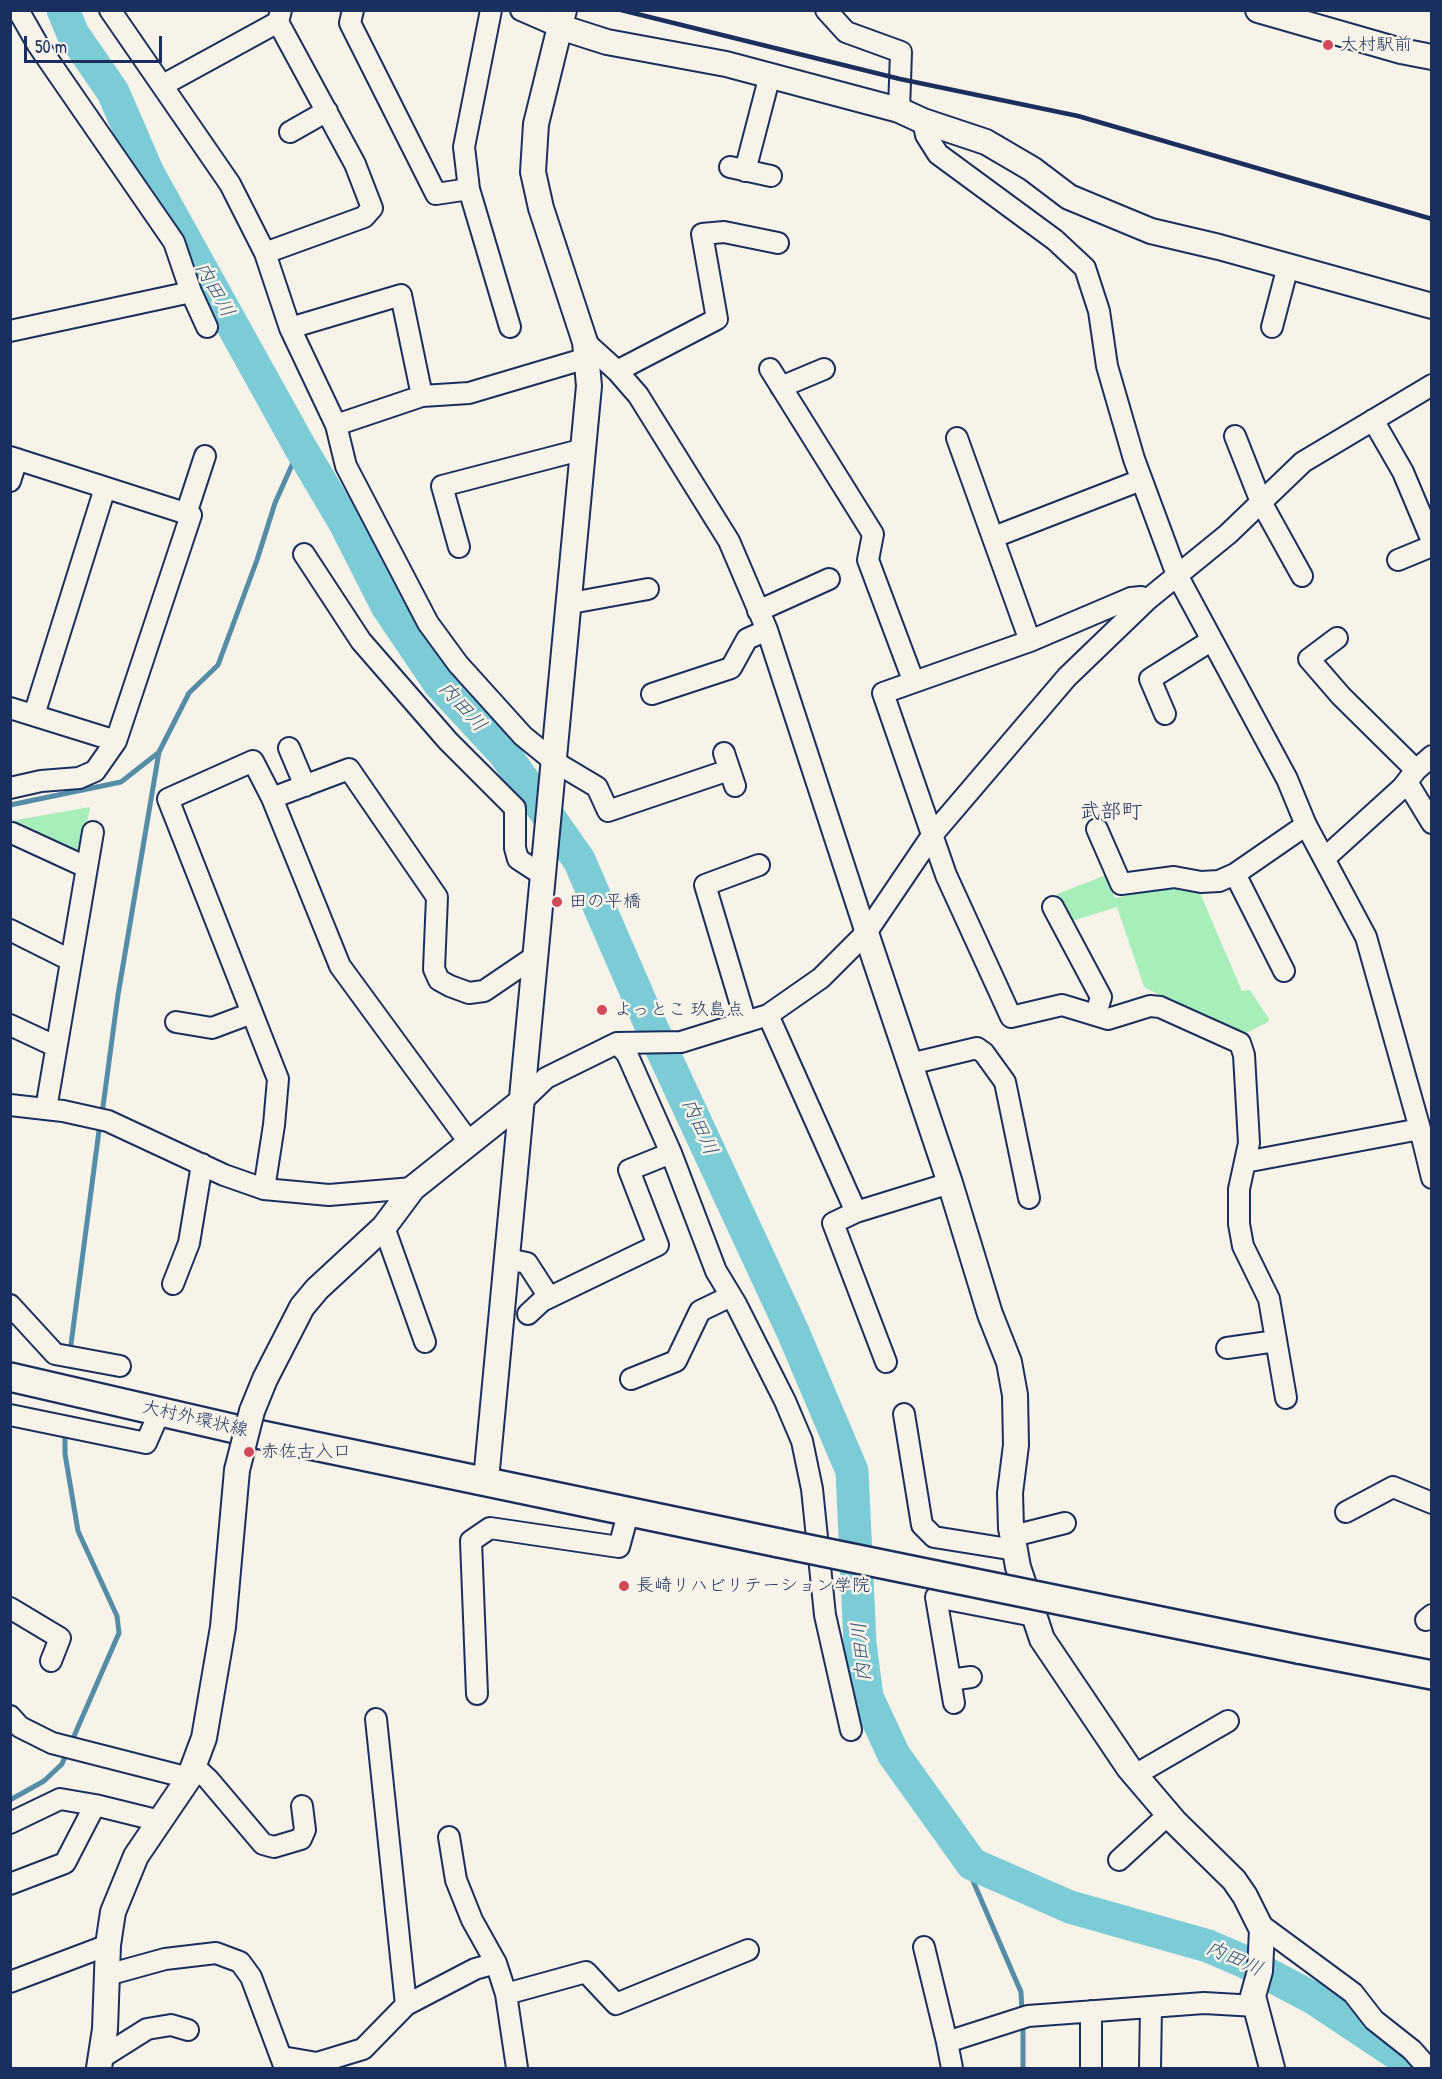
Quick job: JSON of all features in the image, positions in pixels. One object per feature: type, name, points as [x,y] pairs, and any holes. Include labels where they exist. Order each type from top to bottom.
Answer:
[{"type":"main road","name":"大村外環状線","points":[[10,1377],[779,1543],[1431,1675]]},
{"type":"street","points":[[18,10],[38,45],[174,242],[190,292],[207,327]]},
{"type":"street","points":[[110,10],[230,184],[265,253],[290,328],[336,425],[346,466],[428,623],[485,694],[523,736],[555,762],[597,787],[608,811],[665,799],[729,769]]},
{"type":"street","points":[[353,10],[350,23],[435,194],[469,189]]},
{"type":"street","points":[[491,10],[464,147],[469,189],[510,327]]},
{"type":"street","points":[[521,10],[562,19],[607,42],[715,62],[899,110],[923,121],[986,142],[1032,169],[1070,197],[1151,231],[1431,306]]},
{"type":"street","points":[[826,10],[846,32],[901,52],[899,110]]},
{"type":"street","points":[[1258,10],[1401,51],[1431,57]]},
{"type":"street","points":[[163,85],[280,16],[355,164],[372,208],[364,217],[265,253]]},
{"type":"street","points":[[486,1480],[571,603],[589,386],[586,350],[541,208],[533,172],[536,124],[562,19]]},
{"type":"street","points":[[770,75],[738,169],[771,176]]},
{"type":"street","points":[[290,132],[327,111]]},
{"type":"street","points":[[923,121],[926,135],[938,154],[1055,240],[1085,268],[1099,311],[1107,366],[1141,480],[1177,575],[1287,780],[1306,825],[1326,857],[1366,937],[1420,1129],[1431,1178]]},
{"type":"street","points":[[617,371],[717,319],[702,234],[724,232],[778,243]]},
{"type":"street","points":[[1272,327],[1288,266]]},
{"type":"street","points":[[10,331],[190,292]]},
{"type":"street","points":[[290,328],[401,295],[422,396]]},
{"type":"street","points":[[586,350],[617,371],[638,395],[729,541],[766,630],[950,1183],[990,1314],[1009,1362],[1015,1395],[1016,1445],[1010,1493],[1014,1543],[1042,1639],[1135,1775],[1169,1814],[1234,1880],[1260,1927],[1353,1993],[1374,2020],[1412,2050],[1428,2068]]},
{"type":"street","points":[[336,425],[422,396],[470,393],[586,350]]},
{"type":"street","points":[[770,369],[873,534],[868,560],[913,680]]},
{"type":"street","points":[[781,387],[824,369]]},
{"type":"street","points":[[100,2063],[108,1945],[113,1912],[122,1884],[136,1856],[192,1773],[204,1738],[223,1627],[237,1470],[252,1411],[265,1379],[302,1307],[316,1289],[384,1227],[413,1188],[522,1101],[546,1078],[621,1042],[681,1042],[768,1015],[821,978],[866,933],[933,834],[1067,677],[1147,600],[1228,534],[1303,462],[1431,385]]},
{"type":"street","points":[[1373,420],[1402,472],[1431,541]]},
{"type":"street","points":[[1235,436],[1261,502],[1302,576]]},
{"type":"street","points":[[957,438],[1030,641]]},
{"type":"street","points":[[459,548],[442,486],[584,449]]},
{"type":"street","points":[[186,514],[205,456]]},
{"type":"street","points":[[10,481],[14,458],[191,515],[116,741],[95,771],[79,778],[41,781],[10,788]]},
{"type":"street","points":[[994,537],[1141,480]]},
{"type":"street","points":[[34,716],[105,488]]},
{"type":"street","points":[[1398,560],[1431,546]]},
{"type":"street","points":[[304,554],[361,641],[448,741],[515,808],[515,849],[518,859],[544,866]]},
{"type":"street","points":[[758,610],[829,579]]},
{"type":"street","points":[[571,603],[648,589]]},
{"type":"street","points":[[1147,600],[1141,597],[1131,598],[1030,641],[913,680],[883,693],[946,875],[1011,1017],[1062,1005],[1108,1019],[1150,1006],[1160,1007],[1240,1043],[1244,1055],[1249,1143],[1239,1189],[1239,1224],[1243,1246],[1269,1299],[1286,1398]]},
{"type":"street","points":[[652,694],[731,668],[747,639],[766,630]]},
{"type":"street","points":[[1337,638],[1309,659],[1412,776],[1431,823]]},
{"type":"street","points":[[1165,714],[1150,679],[1212,640]]},
{"type":"street","points":[[10,708],[116,741]]},
{"type":"street","points":[[289,748],[305,786]]},
{"type":"street","points":[[1326,857],[1431,756]]},
{"type":"street","points":[[264,1189],[274,1125],[278,1079],[163,797],[253,761],[272,798],[340,966],[469,1142]]},
{"type":"street","points":[[272,798],[349,769],[437,897],[433,957],[434,969],[439,980],[460,991],[476,994],[537,956]]},
{"type":"street","points":[[1097,829],[1121,884],[1174,877],[1201,882],[1219,881],[1235,874],[1306,825]]},
{"type":"street","points":[[55,1110],[55,1046],[93,832]]},
{"type":"street","points":[[12,833],[86,867]]},
{"type":"street","points":[[746,1022],[705,885],[759,866]]},
{"type":"street","points":[[1235,874],[1284,971]]},
{"type":"street","points":[[1053,907],[1101,997],[1096,1014]]},
{"type":"street","points":[[10,930],[70,960]]},
{"type":"street","points":[[176,1022],[213,1028],[252,1012]]},
{"type":"street","points":[[768,1015],[856,1212]]},
{"type":"street","points":[[10,1025],[55,1046]]},
{"type":"street","points":[[621,1042],[671,1153],[716,1271],[785,1401],[802,1441],[812,1489],[825,1615],[851,1730]]},
{"type":"street","points":[[910,1064],[977,1048],[984,1053],[1005,1082],[1029,1198]]},
{"type":"street","points":[[11,1107],[55,1110],[108,1121],[202,1164],[264,1189],[329,1195],[413,1188]]},
{"type":"street","points":[[1245,1162],[1420,1129]]},
{"type":"street","points":[[528,1314],[542,1300],[658,1245],[629,1170],[671,1153]]},
{"type":"street","points":[[173,1284],[189,1243],[202,1164]]},
{"type":"street","points":[[886,1362],[832,1223],[856,1212],[950,1183]]},
{"type":"street","points":[[384,1227],[425,1342]]},
{"type":"street","points":[[507,1258],[527,1263],[549,1297]]},
{"type":"street","points":[[631,1379],[676,1361],[700,1311],[731,1296]]},
{"type":"street","points":[[10,1305],[55,1354],[120,1366]]},
{"type":"street","points":[[1227,1348],[1276,1341]]},
{"type":"street","points":[[10,1415],[146,1443],[160,1411]]},
{"type":"street","points":[[904,1414],[922,1525],[934,1537],[1014,1543],[1065,1523]]},
{"type":"street","points":[[1346,1512],[1394,1487],[1431,1503]]},
{"type":"street","points":[[477,1694],[471,1541],[490,1528],[619,1548],[629,1510]]},
{"type":"street","points":[[954,1703],[936,1597],[1034,1616]]},
{"type":"street","points":[[10,1608],[60,1638],[51,1661]]},
{"type":"street","points":[[950,1680],[971,1677]]},
{"type":"street","points":[[376,1719],[406,2005]]},
{"type":"street","points":[[1135,1775],[1228,1721]]},
{"type":"street","points":[[14,1726],[52,1743],[192,1773],[208,1779],[263,1844],[274,1847],[301,1839],[305,1830],[302,1806]]},
{"type":"street","points":[[10,1823],[60,1799],[160,1821]]},
{"type":"street","points":[[10,1884],[65,1863],[95,1805]]},
{"type":"street","points":[[1119,1860],[1169,1814]]},
{"type":"street","points":[[449,1837],[456,1880],[472,1920],[496,1963],[506,1994],[517,2068]]},
{"type":"street","points":[[1260,1927],[1260,1971],[1254,2001],[1272,2068]]},
{"type":"street","points":[[10,1982],[108,1945]]},
{"type":"street","points":[[924,1947],[952,2068]]},
{"type":"street","points":[[506,1994],[586,1972],[616,2004],[748,1950]]},
{"type":"street","points":[[107,1974],[165,1959],[216,1953],[240,1962],[251,1977],[283,2063],[317,2063],[363,2049],[406,2005],[475,1969],[496,1963]]},
{"type":"street","points":[[947,2042],[1019,2018],[1254,2001]]},
{"type":"street","points":[[1150,2068],[1151,2007]]},
{"type":"street","points":[[1091,2011],[1091,2068]]},
{"type":"street","points":[[100,2063],[147,2029],[171,2025],[188,2030]]},
{"type":"green space","points":[[90,807],[81,858],[11,825],[11,821]]},
{"type":"green space","points":[[1106,875],[1115,898],[1158,889],[1183,888],[1200,893],[1242,991],[1250,990],[1269,1019],[1268,1022],[1239,1037],[1144,987],[1117,907],[1069,922],[1057,894]]},
{"type":"waterway","name":"内田川","points":[[63,10],[73,34],[113,92],[148,173],[300,447],[345,523],[387,606],[439,683],[504,753],[579,860],[651,1026],[793,1332],[852,1471],[860,1643],[867,1697],[894,1755],[972,1864],[1070,1907],[1208,1946],[1243,1961],[1315,1999],[1402,2057],[1412,2068]]},
{"type":"waterway","points":[[102,1114],[118,995],[159,752],[189,693],[218,665],[257,560],[275,503],[300,447]]},
{"type":"waterway","points":[[10,805],[121,782],[158,753]]},
{"type":"waterway","points":[[70,1352],[100,1123]]},
{"type":"waterway","points":[[65,1433],[65,1454],[78,1531],[117,1616],[119,1633],[71,1743]]},
{"type":"waterway","points":[[10,1800],[44,1781],[62,1764],[67,1752]]},
{"type":"waterway","points":[[966,1855],[970,1874],[1021,1992],[1022,2013]]},
{"type":"waterway","points":[[1023,2022],[1023,2068]]},
{"type":"railway","points":[[621,10],[900,79],[1078,116],[1432,219]]},
{"type":"place","name":"大村駅前","points":[[1328,45]]},
{"type":"place","name":"田の平橋","points":[[557,902]]},
{"type":"place","name":"よっとこ 玖島点","points":[[602,1010]]},
{"type":"place","name":"赤佐古入口","points":[[249,1452]]},
{"type":"place","name":"長崎リハビリテーション学院","points":[[624,1586]]},
{"type":"district","name":"武部町","points":[[1111,812]]}]
